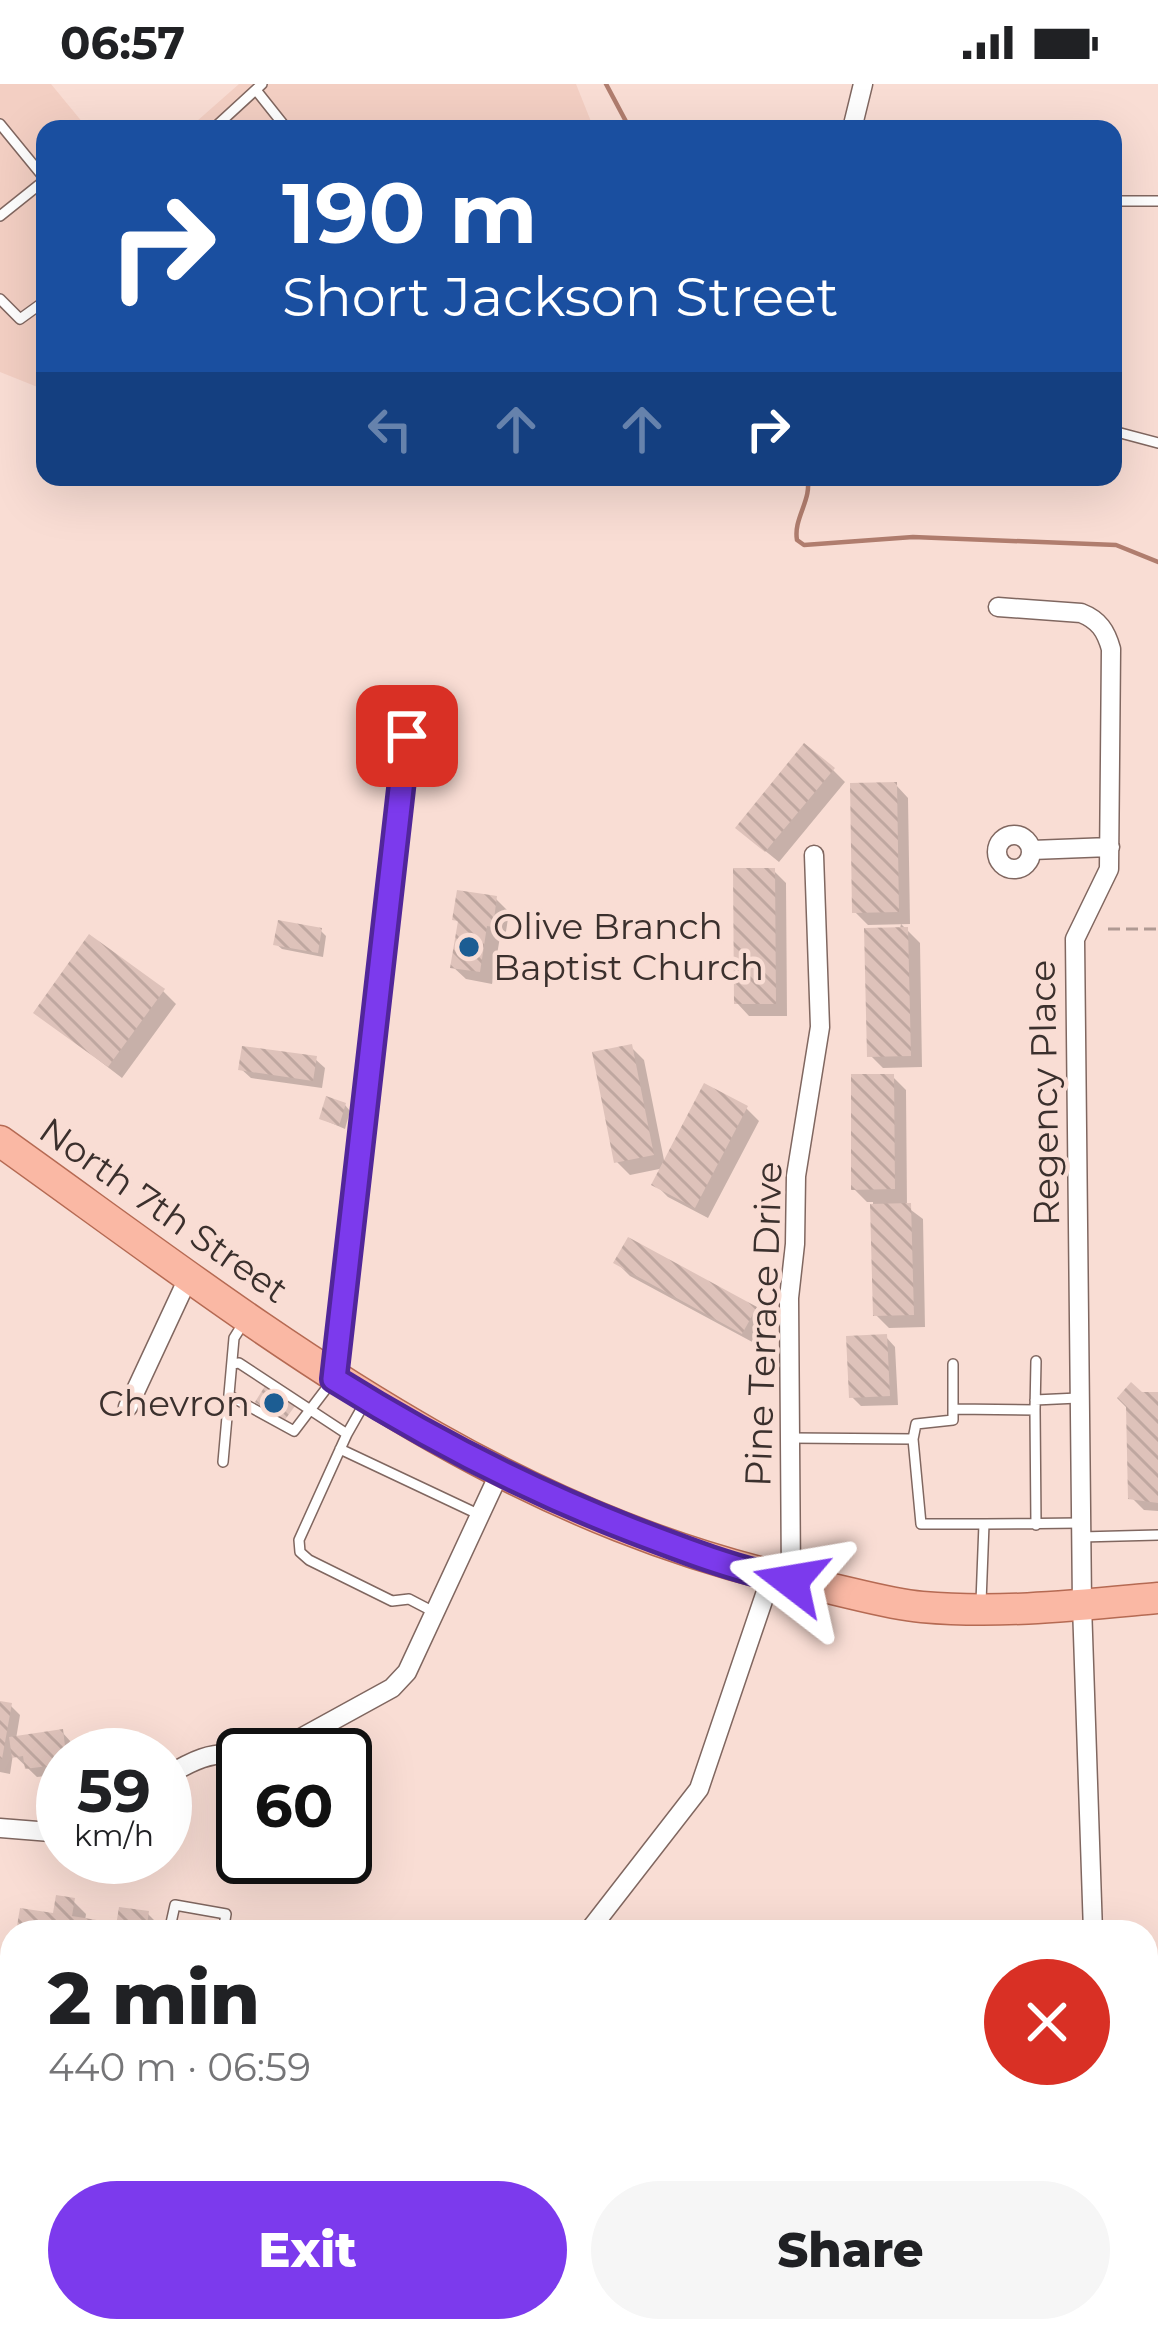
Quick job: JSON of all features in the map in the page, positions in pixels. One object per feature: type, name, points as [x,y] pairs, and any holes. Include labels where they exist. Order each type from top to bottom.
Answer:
[{"type":"main road","name":"North 7th Street","points":[[0,1142],[367,1400],[499,1474],[684,1550],[781,1579],[921,1606],[1082,1605],[1158,1598]]},
{"type":"street","points":[[854,120],[863,84]]},
{"type":"street","name":"Regency Place","points":[[998,607],[1081,613],[1094,618],[1111,649],[1109,869],[1076,939],[1082,1605],[1093,1920]]},
{"type":"street","points":[[334,1379],[407,736]]},
{"type":"street","points":[[1032,850],[1110,847]]},
{"type":"street","name":"Pine Terrace Drive","points":[[597,1920],[699,1789],[781,1579],[790,1438],[789,1298],[796,1176],[820,1027],[814,855]]},
{"type":"street","points":[[128,1407],[189,1276]]},
{"type":"street","points":[[319,1728],[392,1688],[414,1661],[499,1474]]},
{"type":"street","points":[[0,1828],[36,1831]]},
{"type":"lane","points":[[223,120],[259,87],[281,120]]},
{"type":"lane","points":[[0,124],[36,169]]},
{"type":"lane","points":[[0,216],[36,187]]},
{"type":"lane","points":[[1122,201],[1158,201]]},
{"type":"lane","points":[[0,299],[20,319],[36,307]]},
{"type":"lane","points":[[1122,433],[1158,443]]},
{"type":"lane","points":[[223,1462],[234,1338],[247,1317]]},
{"type":"lane","points":[[1036,1360],[1036,1525]]},
{"type":"lane","points":[[232,1364],[347,1434]]},
{"type":"lane","points":[[953,1364],[952,1420],[916,1424],[913,1439],[921,1524],[1036,1525],[1158,1534]]},
{"type":"lane","points":[[230,1396],[289,1431],[299,1429],[334,1379]]},
{"type":"lane","points":[[953,1409],[1080,1398]]},
{"type":"lane","points":[[367,1400],[299,1540],[301,1552],[392,1601],[409,1600],[434,1612]]},
{"type":"lane","points":[[790,1438],[913,1439]]},
{"type":"lane","points":[[340,1449],[480,1515]]},
{"type":"lane","points":[[980,1607],[983,1524]]},
{"type":"lane","points":[[172,1920],[175,1905],[226,1914],[225,1920]]},
{"type":"path","points":[[1108,928],[1158,929]]},
{"type":"shaded area","points":[[0,84],[51,84],[81,120],[36,120],[36,386],[0,372]]},
{"type":"shaded area","points":[[239,84],[576,84],[590,120],[198,120]]},
{"type":"building","points":[[804,743],[835,768],[765,852],[735,828]]},
{"type":"building","points":[[897,782],[899,912],[852,913],[850,783]]},
{"type":"building","points":[[733,868],[775,868],[776,1004],[734,1004]]},
{"type":"building","name":"Olive Branch Baptist Church","points":[[457,890],[497,896],[480,972],[450,968],[458,921],[452,920]]},
{"type":"building","points":[[278,920],[322,928],[318,953],[273,945]]},
{"type":"building","points":[[908,927],[911,1056],[867,1057],[864,928]]},
{"type":"building","points":[[89,934],[165,989],[108,1067],[33,1013]]},
{"type":"building","points":[[632,1044],[654,1155],[614,1163],[592,1052]]},
{"type":"building","points":[[242,1046],[317,1056],[313,1081],[238,1070]]},
{"type":"building","points":[[851,1074],[894,1074],[895,1189],[851,1190]]},
{"type":"building","points":[[704,1083],[748,1106],[695,1208],[651,1185]]},
{"type":"building","points":[[326,1096],[346,1103],[339,1126],[319,1119]]},
{"type":"building","points":[[911,1203],[914,1315],[873,1316],[870,1204]]},
{"type":"building","points":[[628,1237],[757,1307],[742,1334],[613,1263]]},
{"type":"building","points":[[887,1334],[890,1396],[849,1398],[846,1336]]},
{"type":"building","points":[[1131,1382],[1142,1392],[1158,1392],[1158,1503],[1128,1499],[1126,1407],[1117,1398]]},
{"type":"building","points":[[265,1386],[295,1406],[284,1421],[255,1402]]},
{"type":"building","points":[[0,1701],[12,1703],[2,1759],[0,1758]]},
{"type":"building","points":[[36,1733],[36,1768],[25,1769],[23,1756],[12,1758],[9,1737]]},
{"type":"building","points":[[56,1895],[75,1898],[72,1916],[97,1920],[18,1920],[20,1908],[53,1913]]},
{"type":"building","points":[[119,1907],[149,1911],[148,1920],[117,1920]]},
{"type":"waterway","points":[[606,84],[625,120]]},
{"type":"waterway","points":[[808,486],[797,532],[797,540],[804,545],[913,537],[1116,545],[1158,562]]},
{"type":"place","name":"Olive Branch Baptist Church","points":[[469,947]]},
{"type":"place","name":"Chevron","points":[[274,1403]]},
{"type":"route","points":[[407,736],[334,1379],[468,1459],[531,1489],[684,1550],[791,1581]]}]
